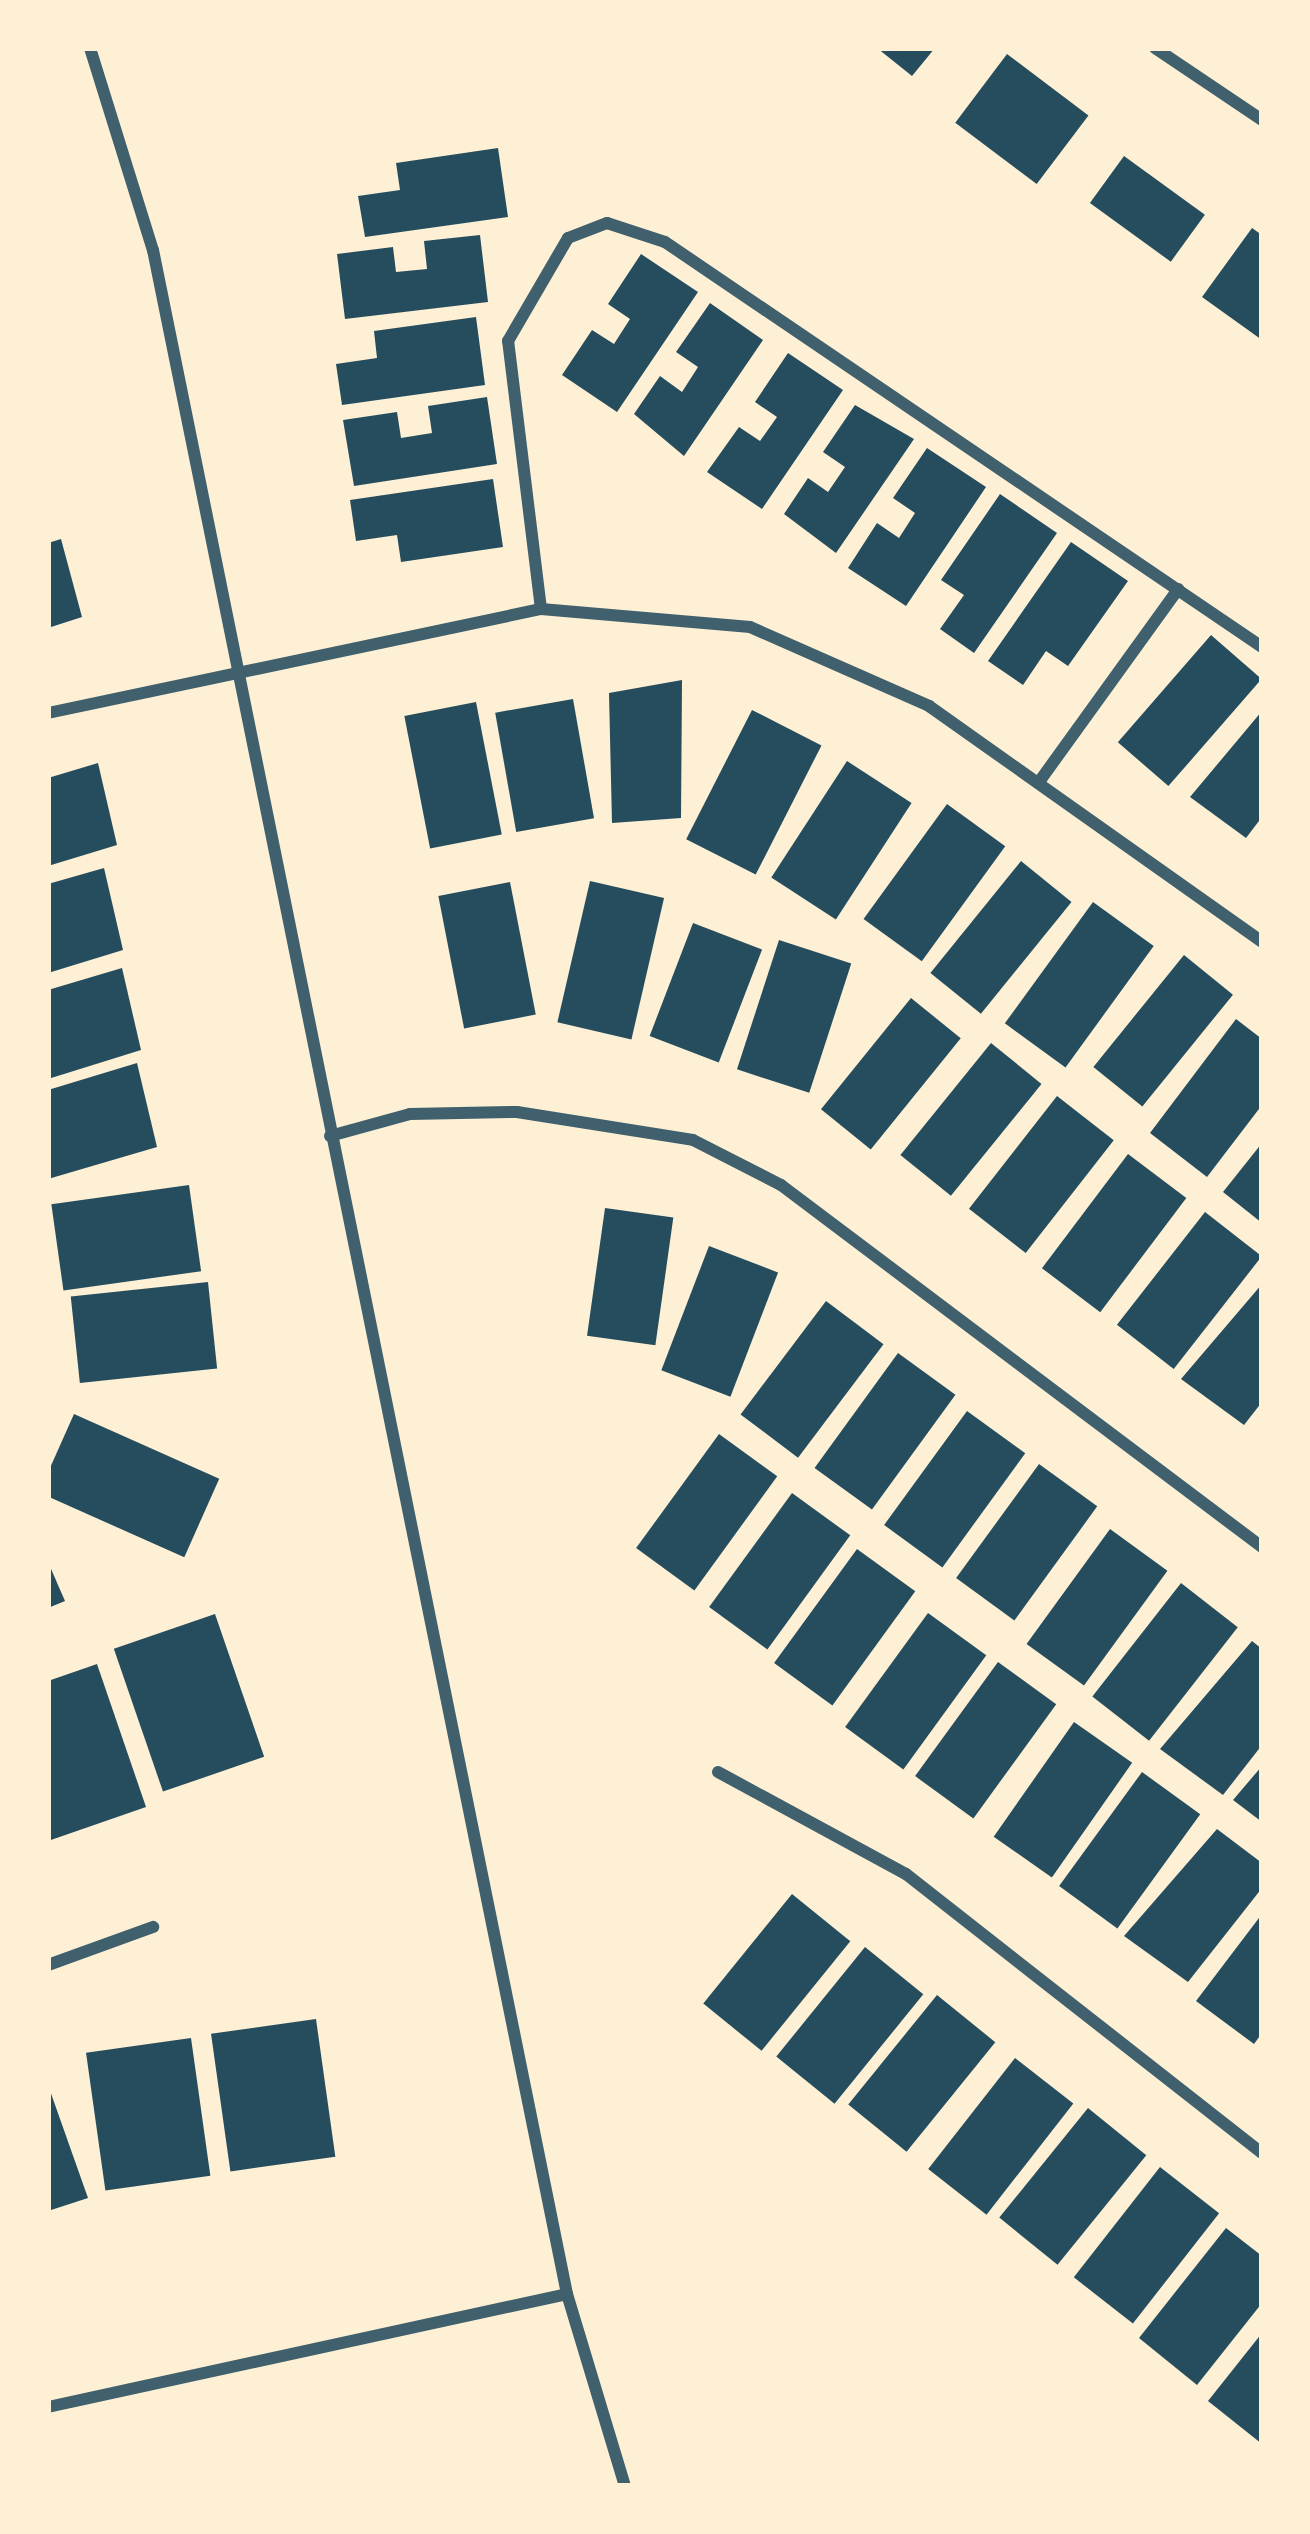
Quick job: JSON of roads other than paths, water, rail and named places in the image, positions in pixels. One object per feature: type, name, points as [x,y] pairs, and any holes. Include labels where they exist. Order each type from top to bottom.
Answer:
[{"type":"street","points":[[90,48],[153,250],[567,2294],[625,2486]]},
{"type":"street","points":[[1155,48],[1262,119]]},
{"type":"street","points":[[541,608],[508,340],[568,238],[607,223],[665,242],[1262,647]]},
{"type":"street","points":[[1039,782],[1178,589]]},
{"type":"street","points":[[48,713],[234,666],[541,608],[692,616],[808,646],[929,706],[1262,942]]},
{"type":"street","points":[[330,1136],[410,1114],[517,1112],[693,1140],[781,1185],[1262,1546]]},
{"type":"street","points":[[718,1772],[906,1874],[1262,2153]]},
{"type":"street","points":[[48,1965],[153,1927]]},
{"type":"street","points":[[48,2407],[567,2294]]}]
